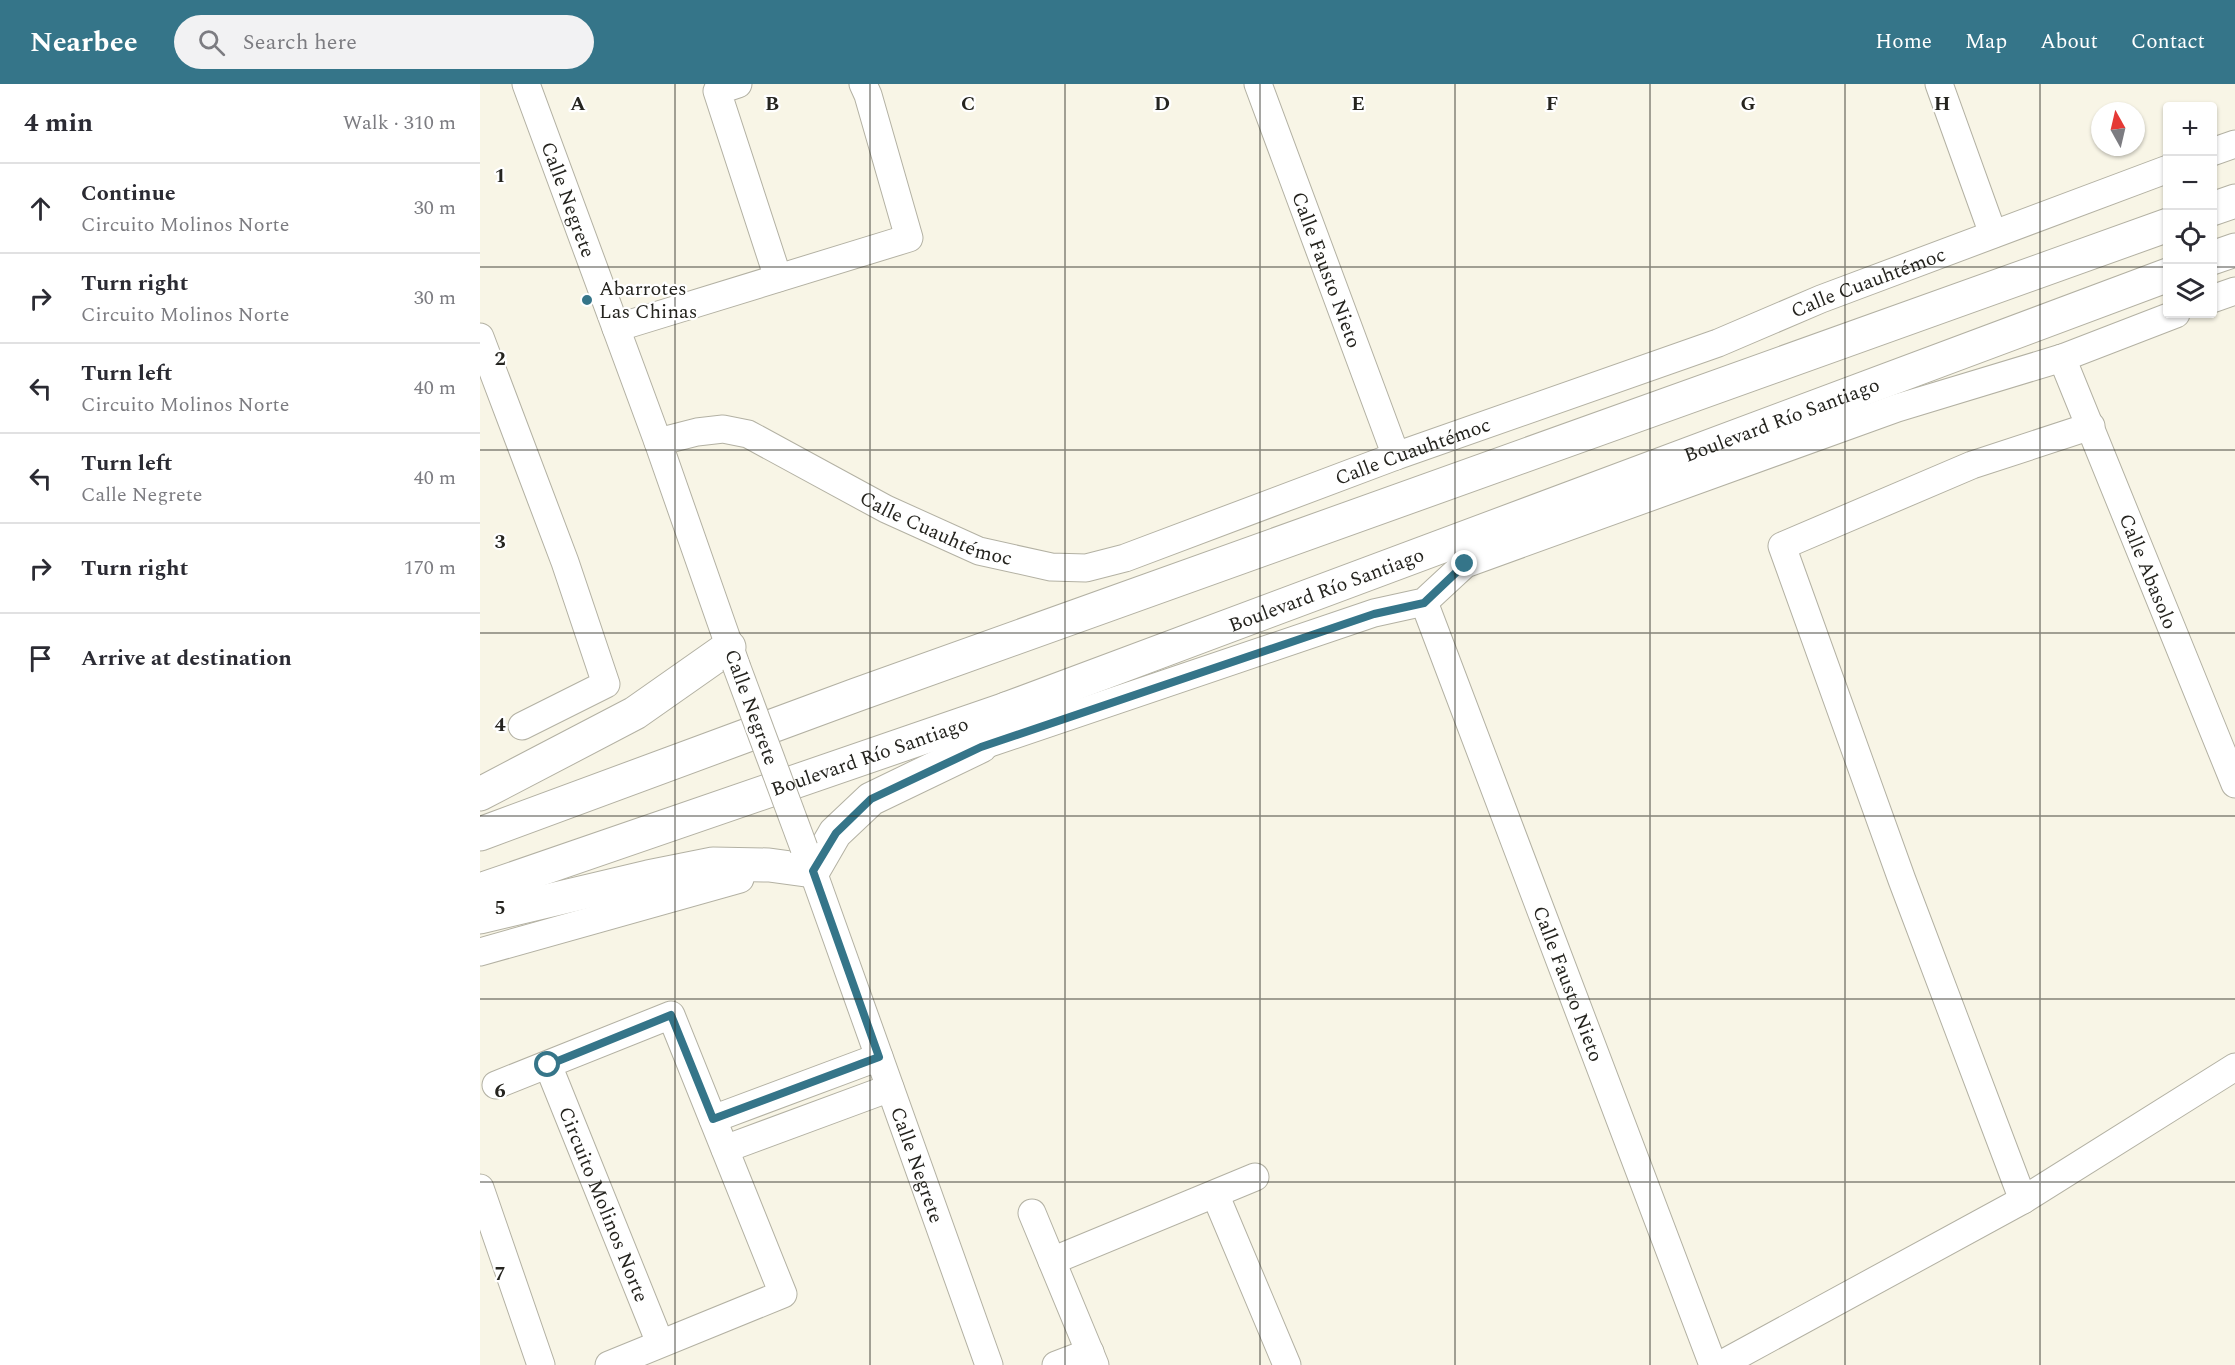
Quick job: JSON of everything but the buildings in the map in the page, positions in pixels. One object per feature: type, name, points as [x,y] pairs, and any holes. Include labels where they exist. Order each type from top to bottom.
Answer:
[{"type":"main road","points":[[2217,207],[2235,201]]},
{"type":"main road","points":[[480,834],[856,695],[2163,227]]},
{"type":"main road","points":[[2217,256],[2235,250]]},
{"type":"main road","name":"Boulevard Río Santiago","points":[[480,890],[1005,709],[2163,277]]},
{"type":"main road","points":[[1937,307],[1954,355]]},
{"type":"main road","points":[[480,794],[635,713],[733,656]]},
{"type":"main road","points":[[480,917],[713,864],[769,865],[808,860],[871,799],[981,747],[1005,709]]},
{"type":"street","name":"Calle Negrete","points":[[526,84],[658,442],[989,1365]]},
{"type":"street","points":[[738,84],[717,91],[778,278]]},
{"type":"street","points":[[616,328],[909,238],[863,84]]},
{"type":"street","name":"Calle Fausto Nieto","points":[[1258,84],[1396,456]]},
{"type":"street","points":[[1939,84],[1993,234]]},
{"type":"street","points":[[2217,150],[2235,144]]},
{"type":"street","name":"Calle Cuauhtémoc","points":[[658,442],[697,432],[723,429],[748,434],[886,509],[979,551],[1051,567],[1086,568],[1125,558],[1396,456],[1718,343],[1821,299],[2163,172]]},
{"type":"street","points":[[2217,297],[2235,291]]},
{"type":"street","points":[[981,747],[1374,614],[1424,603],[1465,564],[1897,408],[2062,358],[2166,318]]},
{"type":"street","points":[[480,337],[565,562],[606,684],[522,726]]},
{"type":"street","points":[[1718,343],[1758,370]]},
{"type":"street","name":"Calle Abasolo","points":[[2062,358],[2235,784]]},
{"type":"street","points":[[2023,1200],[1902,880],[1782,546],[1971,465],[2091,426]]},
{"type":"street","name":"Calle Fausto Nieto","points":[[1424,603],[1713,1365]]},
{"type":"street","points":[[480,952],[740,879]]},
{"type":"street","points":[[496,1085],[671,1015],[713,1119],[783,1294],[609,1365]]},
{"type":"street","points":[[713,1119],[879,1057]]},
{"type":"street","name":"Circuito Molinos Norte","points":[[548,1065],[660,1344]]},
{"type":"street","points":[[1720,1365],[2023,1200],[2235,1067]]},
{"type":"street","points":[[725,1149],[890,1088]]},
{"type":"street","points":[[1052,1261],[1255,1177]]},
{"type":"street","points":[[480,1188],[488,1239],[541,1365]]},
{"type":"street","points":[[1215,1194],[1287,1365]]},
{"type":"street","points":[[1032,1213],[1093,1358],[1056,1365]]},
{"type":"place","name":"Abarrotes Las Chinas","points":[[587,300]]},
{"type":"route","points":[[548,1065],[671,1015],[713,1119],[879,1057],[813,871],[836,833],[871,799],[981,747],[1374,614],[1424,603],[1465,564]]}]
